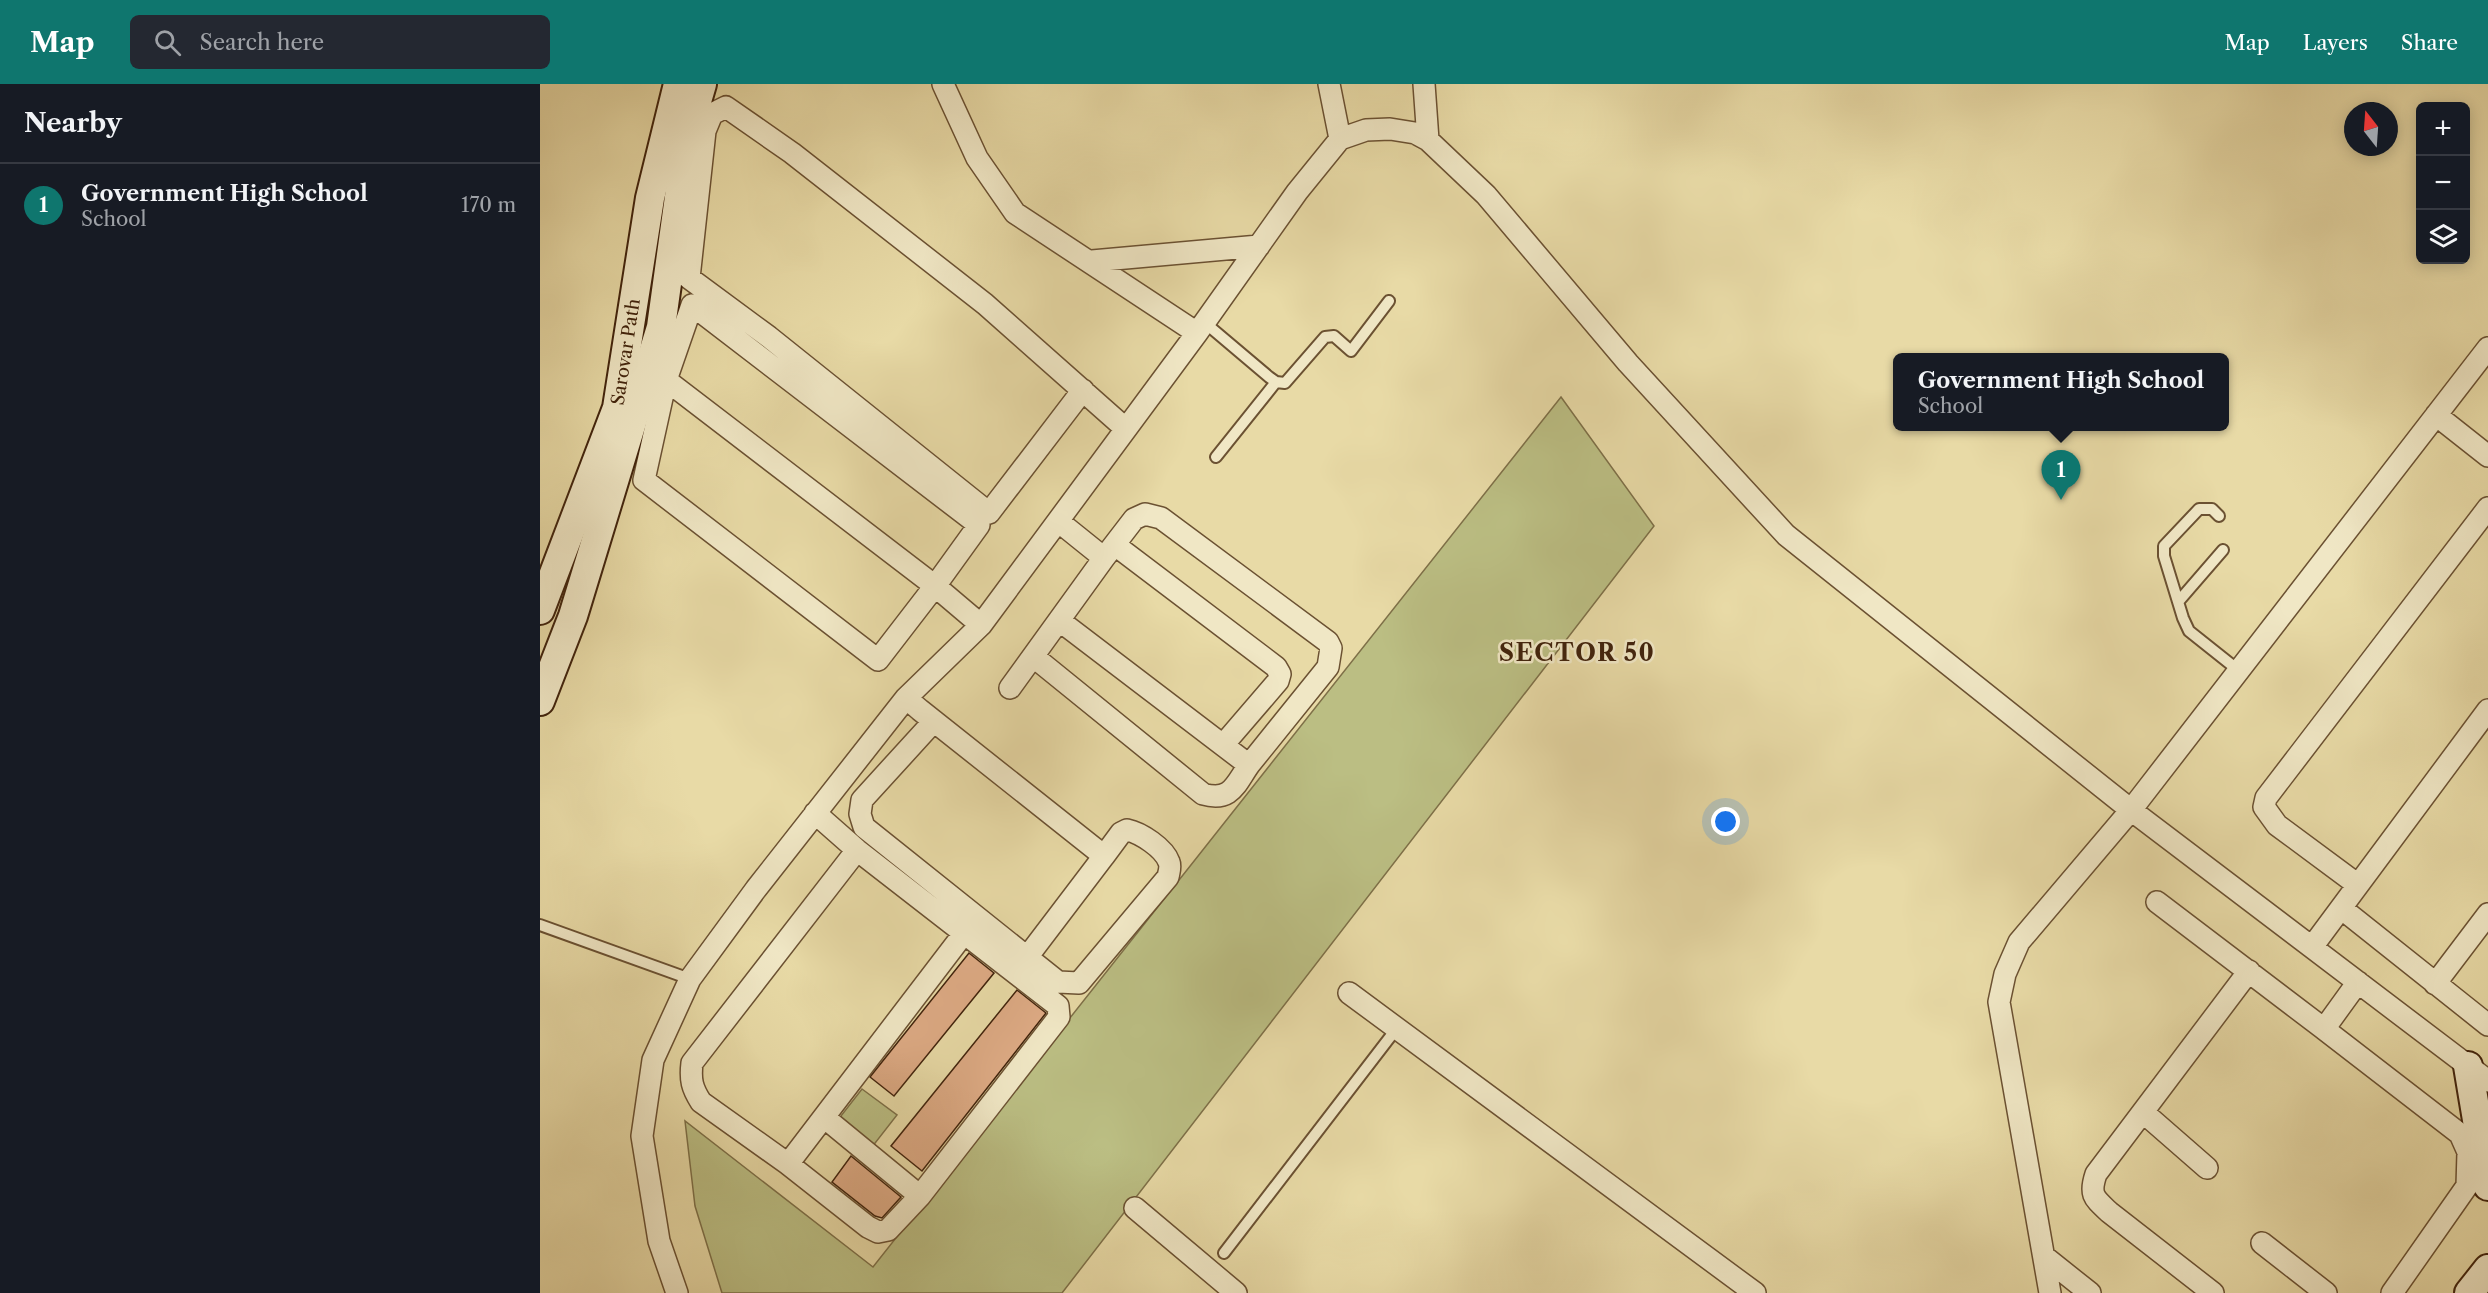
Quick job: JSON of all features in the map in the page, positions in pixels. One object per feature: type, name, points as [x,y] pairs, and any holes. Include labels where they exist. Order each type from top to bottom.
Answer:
[{"type":"main road","name":"Sarovar Path","points":[[540,610],[617,408],[650,198],[678,84]]},
{"type":"main road","points":[[540,701],[573,616],[661,327],[688,132],[702,84]]},
{"type":"main road","points":[[2478,1073],[2488,1186]]},
{"type":"main road","points":[[2469,1293],[2488,1269]]},
{"type":"street","points":[[943,84],[977,158],[1015,213],[1201,328]]},
{"type":"street","points":[[1329,84],[1340,139]]},
{"type":"street","points":[[1424,84],[1428,140]]},
{"type":"street","points":[[1083,390],[989,513],[769,336],[690,278],[705,131],[712,114],[726,107],[792,153],[985,304],[1083,390],[1126,429]]},
{"type":"street","points":[[677,1293],[660,1241],[642,1136],[653,1060],[690,980],[756,889],[906,698],[981,625],[1201,328],[1297,192],[1340,139],[1366,130],[1390,129],[1415,133],[1428,140],[1486,195],[1628,363],[1786,535],[2131,810],[2478,1073]]},
{"type":"street","points":[[1092,261],[1258,246]]},
{"type":"street","points":[[692,304],[979,525],[935,586],[878,660],[644,480],[666,380],[692,304]]},
{"type":"street","points":[[2050,1293],[2046,1258],[1999,1002],[2005,974],[2019,942],[2131,810],[2488,348]]},
{"type":"street","points":[[666,380],[935,586],[981,625]]},
{"type":"street","points":[[2436,415],[2488,456]]},
{"type":"street","points":[[2358,885],[2277,825],[2264,807],[2266,798],[2488,508]]},
{"type":"street","points":[[1010,688],[1109,551],[1134,519],[1145,514],[1161,518],[1328,642],[1331,648],[1328,667],[1249,765],[1230,793],[1217,798],[1203,794],[1034,657]]},
{"type":"street","points":[[1058,521],[1109,551],[1276,667],[1280,674],[1278,681],[1223,745]]},
{"type":"street","points":[[1060,621],[1249,765]]},
{"type":"street","points":[[906,698],[1104,856]]},
{"type":"street","points":[[2312,947],[2488,710]]},
{"type":"street","points":[[934,721],[862,800],[860,814],[864,827],[1058,982],[1079,983],[1167,877],[1170,866],[1161,852],[1138,833],[1127,831],[1121,833],[1028,956]]},
{"type":"street","points":[[815,813],[857,850],[1058,1006],[1059,1017],[921,1196],[888,1230],[878,1232],[868,1227],[788,1164],[701,1102],[690,1077],[692,1063],[857,850]]},
{"type":"street","points":[[2157,902],[2460,1134],[2468,1152],[2467,1186],[2392,1293]]},
{"type":"street","points":[[2341,908],[2488,1025]]},
{"type":"street","points":[[2435,984],[2488,914]]},
{"type":"street","points":[[788,1164],[965,932]]},
{"type":"street","points":[[2213,1293],[2096,1199],[2091,1188],[2096,1174],[2249,971]]},
{"type":"street","points":[[2324,1029],[2358,982]]},
{"type":"street","points":[[1349,993],[1730,1286],[1755,1293]]},
{"type":"street","points":[[2144,1113],[2207,1168]]},
{"type":"street","points":[[825,1118],[921,1196]]},
{"type":"street","points":[[1135,1208],[1236,1293]]},
{"type":"street","points":[[2262,1243],[2326,1293]]},
{"type":"street","points":[[2046,1258],[2090,1293]]},
{"type":"lane","points":[[1201,328],[1276,382],[1285,383],[1325,337],[1334,336],[1351,351],[1389,301]]},
{"type":"lane","points":[[1216,457],[1276,382]]},
{"type":"lane","points":[[2219,516],[2212,509],[2199,509],[2164,546],[2164,556],[2189,631],[2238,670]]},
{"type":"lane","points":[[2178,602],[2223,550]]},
{"type":"lane","points":[[540,925],[690,980]]},
{"type":"lane","points":[[1224,1253],[1397,1028]]},
{"type":"green space","points":[[1561,397],[1654,526],[1062,1293],[722,1293],[695,1206],[685,1121],[873,1267]]},
{"type":"green space","points":[[862,1089],[897,1115],[872,1147],[837,1121]]},
{"type":"building","points":[[969,953],[994,973],[894,1096],[870,1077]]},
{"type":"building","points":[[1017,990],[1046,1013],[922,1171],[891,1146]]},
{"type":"building","points":[[851,1156],[901,1197],[882,1218],[875,1216],[832,1182]]},
{"type":"place","name":"Government High School","points":[[2061,500]]},
{"type":"district","name":"SECTOR 50","points":[[1577,653]]}]
